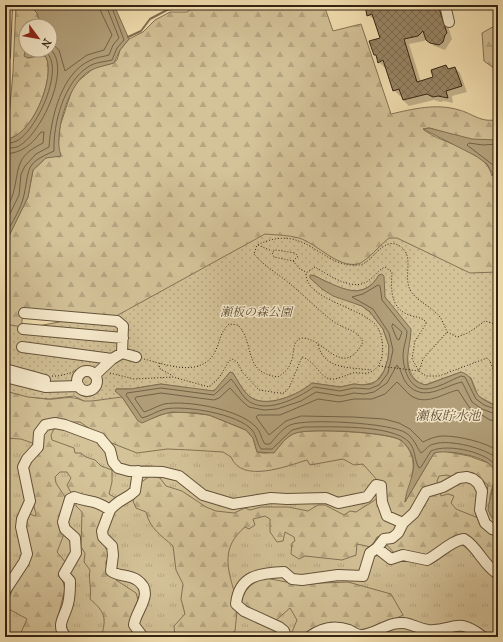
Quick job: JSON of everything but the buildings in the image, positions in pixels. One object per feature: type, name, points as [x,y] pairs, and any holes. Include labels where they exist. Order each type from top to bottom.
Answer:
[{"type":"street","points":[[5,56],[8,5]]},
{"type":"street","points":[[445,5],[449,22]]},
{"type":"street","points":[[24,313],[118,321],[122,326],[122,353]]},
{"type":"street","points":[[23,329],[123,338]]},
{"type":"street","points":[[22,347],[112,359]]},
{"type":"street","points":[[78,382],[84,390],[93,389],[97,381],[98,372],[112,359],[122,353],[136,357]]},
{"type":"street","points":[[5,369],[40,380],[53,382],[78,382]]},
{"type":"street","points":[[5,377],[45,388],[78,382],[84,372],[98,372]]},
{"type":"street","points":[[5,592],[24,562],[27,554],[21,527],[22,519],[30,501],[23,467],[27,459],[38,447],[40,433],[45,425],[55,423],[65,425],[100,438],[110,450],[113,462],[118,468],[138,471],[163,472],[179,476],[203,495],[233,504],[271,498],[326,498],[338,503],[367,497],[376,485],[381,486],[382,502],[387,516],[403,523]]},
{"type":"street","points":[[138,471],[135,491],[131,495],[118,500],[110,510],[102,532],[103,537],[112,546],[113,555],[111,571],[117,575],[128,576],[138,580],[144,590],[144,605],[137,614],[134,625],[142,637]]},
{"type":"street","points":[[286,637],[284,631],[279,627],[260,620],[244,611],[236,604],[237,595],[245,582],[252,577],[270,572],[284,572],[292,580],[338,575],[363,576],[370,553],[377,548],[384,539],[392,538],[398,533],[403,523],[414,513],[426,492],[442,487],[459,478],[467,477],[478,483],[482,491],[480,510],[485,523],[492,529],[498,531]]},
{"type":"street","points":[[66,637],[60,629],[60,621],[68,604],[70,581],[64,574],[76,553],[74,538],[65,529],[63,522],[70,498],[74,497],[101,503],[110,510]]},
{"type":"street","points":[[377,548],[391,558],[403,555],[427,560],[445,550],[452,542],[464,539],[472,543],[478,554],[498,574]]},
{"type":"street","points":[[309,637],[326,628],[338,627],[360,635],[392,624],[406,622],[433,630],[456,625],[472,628],[483,637]]},
{"type":"path","points":[[257,245],[275,238],[287,238],[305,243],[343,264],[356,265],[366,262],[375,253],[388,244],[399,246],[404,250],[409,259],[408,286],[411,292],[442,319],[447,332],[458,337],[485,321],[498,325]]},
{"type":"path","points":[[160,363],[159,368],[173,377],[209,387],[219,378],[229,361],[233,359],[238,363],[242,372],[259,390],[279,393],[284,393],[289,388],[302,357],[308,358],[327,379],[334,380],[354,373],[368,373],[378,366],[383,352],[378,328],[359,312],[344,307],[315,290],[308,282],[306,273],[293,261],[274,257],[272,252],[257,245]]},
{"type":"path","points":[[136,357],[160,363],[198,368],[206,363],[215,352],[223,331],[229,324],[238,325],[242,329],[251,358],[257,368],[266,375],[278,377],[286,371],[292,361],[293,347],[298,339],[306,338],[337,357],[350,357],[360,350],[363,342],[358,334],[336,324],[285,280],[261,262],[254,254],[257,245]]},
{"type":"path","points":[[272,252],[276,250],[295,253],[298,256],[293,261]]},
{"type":"path","points":[[306,273],[315,267],[343,282],[360,285],[368,281],[381,269],[385,267],[390,269],[392,272],[392,299],[400,310],[407,314],[422,318],[426,322],[412,349],[412,359],[419,371],[426,376],[439,376],[487,358],[498,382]]},
{"type":"path","points":[[419,371],[423,359],[447,332]]},
{"type":"path","points":[[318,344],[321,354],[326,360],[336,365],[373,370]]},
{"type":"path","points":[[51,376],[59,376],[98,365],[98,372],[110,373],[134,379],[173,377]]},
{"type":"path","points":[[378,366],[419,371]]},
{"type":"green space","points":[[16,5],[29,5],[37,13],[39,18],[18,18],[18,58],[46,58],[48,79],[39,106],[33,118],[25,129],[16,136],[7,139],[13,72]]},
{"type":"green space","points":[[197,5],[324,5],[333,31],[361,24],[391,114],[408,110],[442,107],[464,111],[477,118],[487,120],[498,119],[498,140],[472,140],[429,128],[423,129],[431,135],[462,148],[481,159],[488,166],[492,176],[498,162],[498,407],[393,308],[313,275],[362,306],[122,397],[135,416],[153,418],[166,413],[182,412],[209,415],[246,430],[253,438],[257,452],[265,453],[275,450],[290,436],[295,433],[303,432],[331,431],[365,433],[392,437],[405,444],[413,460],[412,478],[405,502],[434,453],[443,451],[469,456],[491,464],[495,477],[490,496],[490,515],[494,519],[498,519],[498,578],[467,543],[455,547],[440,557],[428,561],[398,557],[385,543],[383,536],[377,537],[371,547],[357,544],[356,555],[342,560],[305,556],[299,559],[291,554],[292,543],[295,541],[294,537],[285,532],[283,541],[277,542],[270,532],[270,519],[265,516],[253,519],[255,525],[249,529],[245,527],[232,542],[229,550],[228,567],[235,594],[249,583],[266,578],[296,584],[348,582],[391,594],[403,615],[362,633],[331,622],[304,637],[290,637],[297,620],[290,608],[275,621],[237,611],[235,631],[225,637],[175,637],[174,626],[185,614],[181,599],[183,584],[176,570],[173,546],[156,531],[150,523],[146,512],[136,508],[133,501],[140,483],[150,476],[160,478],[166,486],[182,491],[206,507],[216,511],[234,513],[245,508],[250,510],[261,507],[288,507],[308,511],[318,505],[325,505],[344,515],[350,511],[356,512],[379,496],[378,481],[363,464],[354,465],[343,459],[310,465],[307,460],[277,469],[255,471],[245,470],[223,452],[167,449],[137,453],[109,442],[80,422],[70,422],[54,429],[51,435],[52,440],[74,448],[75,453],[81,453],[86,457],[95,460],[101,466],[112,470],[112,482],[109,494],[116,498],[104,541],[106,549],[109,549],[110,559],[106,561],[106,565],[117,576],[116,580],[136,593],[139,603],[132,625],[134,633],[137,637],[101,637],[104,620],[102,612],[90,599],[90,570],[84,562],[85,553],[81,547],[82,512],[76,506],[75,495],[70,491],[67,485],[71,478],[67,472],[60,472],[55,477],[56,483],[65,497],[64,507],[59,516],[64,534],[57,552],[66,563],[62,578],[65,589],[56,625],[63,637],[19,637],[27,619],[7,608],[9,597],[21,573],[29,565],[24,531],[26,519],[30,514],[35,516],[36,514],[26,475],[35,444],[21,439],[5,438],[5,391],[31,397],[51,399],[74,398],[84,401],[127,327],[23,309],[19,360],[5,360],[5,244],[28,197],[33,170],[46,158],[52,156],[60,157],[58,148],[60,126],[72,90],[77,82],[94,68],[110,64],[117,60],[120,50],[129,39],[143,32],[155,20],[170,12],[187,12]],"holes":[[[472,472],[488,485],[483,520],[456,509],[451,503],[454,496],[448,494],[441,496],[437,481],[439,476],[447,475],[461,480]]]},
{"type":"green space","points":[[498,24],[498,71],[484,61],[482,33]]},
{"type":"green space","name":"瀬板の森公園","points":[[265,234],[299,238],[335,259],[350,264],[361,263],[389,238],[397,238],[470,273],[498,272],[498,407],[478,396],[471,378],[461,372],[425,385],[415,379],[408,365],[408,345],[411,336],[410,332],[408,327],[385,298],[379,275],[372,284],[365,289],[357,291],[348,290],[331,284],[313,275],[311,278],[322,289],[362,306],[370,312],[383,329],[389,346],[388,359],[384,371],[376,382],[340,387],[312,383],[291,396],[273,401],[256,400],[249,396],[233,373],[230,372],[216,390],[209,392],[161,384],[131,389],[116,389],[122,397],[84,401],[74,396],[49,399],[28,397],[5,391],[5,324],[28,328],[74,319],[116,322],[118,315]]},
{"type":"green space","points":[[5,391],[153,418],[196,413],[209,415],[246,430],[382,434],[410,494],[432,456],[487,462],[496,520],[498,519],[498,637],[5,637]]},
{"type":"water","points":[[29,5],[114,5],[129,39],[120,50],[114,63],[88,72],[73,90],[68,100],[61,124],[59,147],[61,156],[46,158],[33,170],[28,197],[5,244],[6,139],[15,136],[24,129],[32,118],[39,106],[44,92],[48,67],[46,58],[58,58],[58,18],[39,18],[37,13]]},
{"type":"water","points":[[429,128],[472,139],[498,140],[498,162],[494,176],[487,164],[476,156],[423,129]]},
{"type":"water","name":"瀬板貯水池","points":[[382,274],[384,276],[385,297],[411,329],[408,362],[411,376],[417,382],[426,385],[461,372],[469,376],[479,396],[498,407],[498,519],[492,518],[488,510],[494,485],[494,470],[491,465],[476,457],[447,452],[434,453],[405,502],[414,467],[412,455],[405,443],[401,440],[393,437],[366,433],[332,431],[304,432],[289,436],[274,453],[257,452],[253,438],[246,430],[209,415],[172,412],[160,415],[142,423],[138,421],[122,397],[115,391],[116,389],[131,389],[161,384],[214,391],[230,372],[233,373],[249,396],[256,400],[264,401],[273,401],[291,396],[312,383],[340,387],[354,384],[372,384],[380,378],[388,359],[389,346],[383,329],[370,312],[362,306],[333,296],[322,289],[310,278],[310,275],[316,276],[347,290],[354,291],[367,288],[379,275]]},
{"type":"waterway","points":[[128,37],[141,31],[150,19],[167,10],[192,5]]}]
